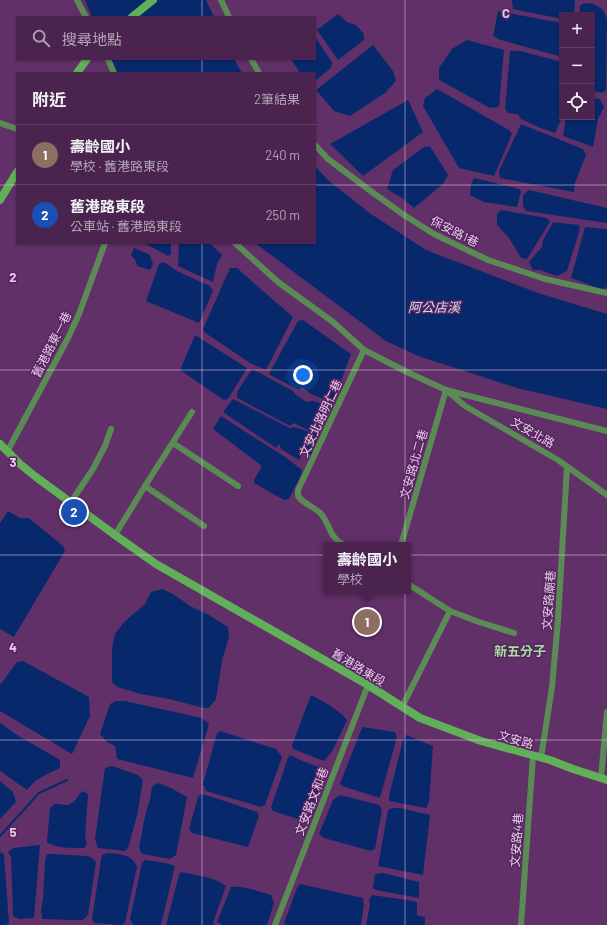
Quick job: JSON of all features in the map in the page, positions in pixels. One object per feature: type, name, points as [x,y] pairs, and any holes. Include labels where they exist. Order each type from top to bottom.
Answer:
[{"type":"street","points":[[76,0],[85,16]]},
{"type":"street","points":[[133,16],[153,0]]},
{"type":"street","points":[[221,0],[229,16]]},
{"type":"street","points":[[78,72],[86,60]]},
{"type":"street","points":[[108,60],[114,72]]},
{"type":"street","points":[[252,60],[258,72]]},
{"type":"street","points":[[0,123],[16,129]]},
{"type":"street","name":"保安路1巷","points":[[316,146],[328,158],[372,192],[434,234],[488,260],[545,279],[607,293]]},
{"type":"street","points":[[0,200],[16,174]]},
{"type":"street","name":"舊港路東一巷","points":[[7,452],[68,338],[79,314],[105,244]]},
{"type":"street","points":[[236,244],[278,282],[332,322],[364,350],[409,373],[446,390],[607,431]]},
{"type":"street","name":"文安北路明仁巷","points":[[339,542],[332,534],[324,517],[319,512],[301,501],[298,496],[298,490],[364,350]]},
{"type":"street","name":"文安北路","points":[[446,390],[465,406],[558,460],[607,495]]},
{"type":"street","name":"文安路北二巷","points":[[403,542],[446,390]]},
{"type":"street","points":[[115,535],[192,412]]},
{"type":"street","points":[[71,502],[93,469],[105,446],[111,429]]},
{"type":"street","points":[[173,443],[238,486]]},
{"type":"street","name":"舊港路東段","points":[[0,444],[20,464],[36,477],[156,564],[368,685],[420,718]]},
{"type":"street","name":"文安路廟巷","points":[[537,757],[552,687],[567,467]]},
{"type":"street","points":[[145,486],[204,526]]},
{"type":"street","points":[[411,586],[450,611],[514,633]]},
{"type":"street","points":[[402,707],[450,611]]},
{"type":"street","name":"文安路文和巷","points":[[275,925],[368,685]]},
{"type":"street","points":[[604,779],[607,712]]},
{"type":"street","name":"文安路","points":[[420,718],[481,741],[550,760],[604,779]]},
{"type":"street","name":"文安路4巷","points":[[521,925],[537,757]]},
{"type":"water","points":[[85,0],[206,0],[214,16],[92,16]]},
{"type":"water","points":[[512,0],[575,0],[574,12],[559,12],[559,18],[513,9]]},
{"type":"water","points":[[590,3],[601,8],[607,19],[606,90],[602,93],[595,92],[595,12],[579,12],[580,6]]},
{"type":"water","points":[[498,11],[559,22],[559,56],[501,40],[493,36]]},
{"type":"water","points":[[338,14],[347,22],[356,25],[364,34],[364,40],[338,60],[317,30]]},
{"type":"water","points":[[316,38],[332,62],[331,68],[316,80],[316,72],[299,72],[292,60],[316,60]]},
{"type":"water","points":[[467,40],[504,50],[499,107],[490,108],[439,80],[439,68],[452,49]]},
{"type":"water","points":[[373,45],[393,71],[396,81],[385,93],[350,116],[334,111],[316,90]]},
{"type":"water","points":[[510,51],[521,51],[559,61],[559,120],[561,120],[555,133],[521,119],[518,114],[508,113],[505,109]]},
{"type":"water","points":[[110,60],[235,60],[241,72],[116,72]]},
{"type":"water","points":[[437,89],[509,130],[512,134],[494,176],[459,168],[423,106],[425,98]]},
{"type":"water","points":[[595,98],[600,99],[604,107],[598,119],[593,147],[563,136],[566,120],[595,120]]},
{"type":"water","points":[[408,100],[423,132],[363,176],[330,144]]},
{"type":"water","points":[[521,124],[583,149],[586,155],[575,183],[574,192],[500,178],[499,171]]},
{"type":"water","points":[[430,146],[448,175],[443,184],[414,208],[402,198],[387,189],[393,170],[424,147]]},
{"type":"water","name":"阿公店溪","points":[[316,167],[329,181],[371,214],[426,250],[538,293],[607,314],[607,409],[517,388],[418,356],[386,341],[256,244],[316,244]]},
{"type":"water","points":[[474,178],[519,189],[521,192],[517,207],[484,202],[470,195],[471,184]]},
{"type":"water","points":[[529,190],[607,208],[607,223],[526,211],[523,206],[523,195]]},
{"type":"water","points":[[501,210],[547,218],[550,222],[527,259],[521,258],[509,238],[497,225],[497,214]]},
{"type":"water","points":[[553,222],[579,225],[580,229],[567,271],[557,276],[540,270],[533,270],[529,262],[542,247],[543,240]]},
{"type":"water","points":[[585,227],[607,229],[606,288],[601,289],[571,278]]},
{"type":"water","points":[[146,244],[171,244],[171,254],[168,256]]},
{"type":"water","points":[[179,244],[211,244],[222,255],[217,264],[213,282],[178,266]]},
{"type":"water","points":[[134,248],[150,255],[153,264],[150,270],[137,266],[136,261],[131,255]]},
{"type":"water","points":[[164,262],[177,271],[210,286],[213,291],[199,323],[146,301],[159,264]]},
{"type":"water","points":[[230,268],[237,268],[293,317],[266,370],[250,363],[204,332],[203,329]]},
{"type":"water","points":[[303,320],[351,354],[334,400],[324,395],[323,399],[311,394],[302,387],[299,390],[269,374],[298,321]]},
{"type":"water","points":[[195,335],[247,368],[228,399],[224,400],[180,370]]},
{"type":"water","points":[[252,369],[293,391],[296,395],[307,402],[316,402],[328,410],[327,418],[317,434],[318,438],[311,455],[303,452],[299,460],[281,449],[279,444],[276,448],[223,412],[233,399],[290,428],[294,427],[313,433],[294,423],[290,426],[237,398],[237,392]]},
{"type":"water","points":[[221,416],[285,457],[302,470],[289,499],[284,500],[254,483],[254,480],[262,466],[213,429]]},
{"type":"water","points":[[8,511],[20,518],[29,518],[63,546],[65,551],[14,637],[0,629],[0,523]]},
{"type":"water","points":[[162,589],[228,627],[229,637],[222,661],[216,699],[209,708],[141,694],[117,687],[112,682],[112,648],[115,634],[124,622],[145,604],[151,592]]},
{"type":"water","points":[[23,661],[89,697],[90,716],[72,754],[0,711],[0,685],[17,662]]},
{"type":"water","points":[[311,695],[335,709],[347,720],[333,750],[324,761],[293,749],[292,745]]},
{"type":"water","points":[[116,701],[125,701],[202,718],[209,724],[193,778],[117,759],[115,746],[107,742],[100,734],[110,704]]},
{"type":"water","points":[[0,723],[17,735],[60,760],[60,768],[35,781],[27,790],[0,771]]},
{"type":"water","points":[[363,727],[395,732],[397,737],[380,798],[342,786],[340,784]]},
{"type":"water","points":[[220,731],[276,749],[282,757],[265,805],[261,807],[206,791],[203,784],[217,733]]},
{"type":"water","points":[[406,735],[433,746],[429,802],[426,808],[389,801],[403,740]]},
{"type":"water","points":[[290,755],[324,769],[325,775],[308,818],[304,821],[273,811],[271,807]]},
{"type":"water","points":[[112,766],[138,775],[143,780],[137,816],[128,848],[125,851],[98,848],[95,839],[105,768]]},
{"type":"water","points":[[0,781],[13,792],[16,802],[0,819]]},
{"type":"water","points":[[158,783],[187,797],[176,855],[170,859],[142,854],[139,848],[152,787]]},
{"type":"water","points":[[82,791],[88,794],[85,837],[87,844],[84,848],[70,848],[55,846],[47,842],[50,808],[55,804],[68,805],[72,803]]},
{"type":"water","points":[[202,794],[257,812],[259,816],[248,847],[192,833],[189,829],[198,797]]},
{"type":"water","points":[[340,795],[379,805],[382,810],[375,849],[371,851],[324,838],[319,834],[333,800]]},
{"type":"water","points":[[392,808],[400,808],[430,815],[423,875],[378,866],[388,810]]},
{"type":"water","points":[[40,845],[34,918],[19,919],[13,916],[11,857],[8,852],[14,848]]},
{"type":"water","points":[[0,852],[4,854],[9,924],[0,925]]},
{"type":"water","points":[[107,853],[121,854],[129,857],[137,867],[125,923],[122,925],[94,923],[92,919],[102,855]]},
{"type":"water","points":[[47,854],[87,856],[96,862],[88,915],[83,920],[42,919],[41,910],[45,860]]},
{"type":"water","points":[[145,860],[175,866],[161,925],[133,925],[130,919],[142,863]]},
{"type":"water","points":[[181,872],[211,878],[226,886],[213,923],[214,925],[166,925]]},
{"type":"water","points":[[383,873],[419,882],[419,898],[376,890],[373,888],[375,874]]},
{"type":"water","points":[[300,884],[363,898],[364,905],[361,925],[285,925],[284,923],[297,888]]},
{"type":"water","points":[[231,887],[256,890],[271,895],[274,903],[267,925],[222,925],[217,922]]},
{"type":"water","points":[[372,895],[414,901],[417,903],[417,915],[425,917],[425,925],[366,925],[370,904],[369,900]]},
{"type":"waterway","points":[[0,836],[39,793],[67,780]]},
{"type":"place","name":"舊港路東段","points":[[74,512]]},
{"type":"place","name":"壽齡國小","points":[[367,622]]},
{"type":"district","name":"新五分子","points":[[520,651]]}]
